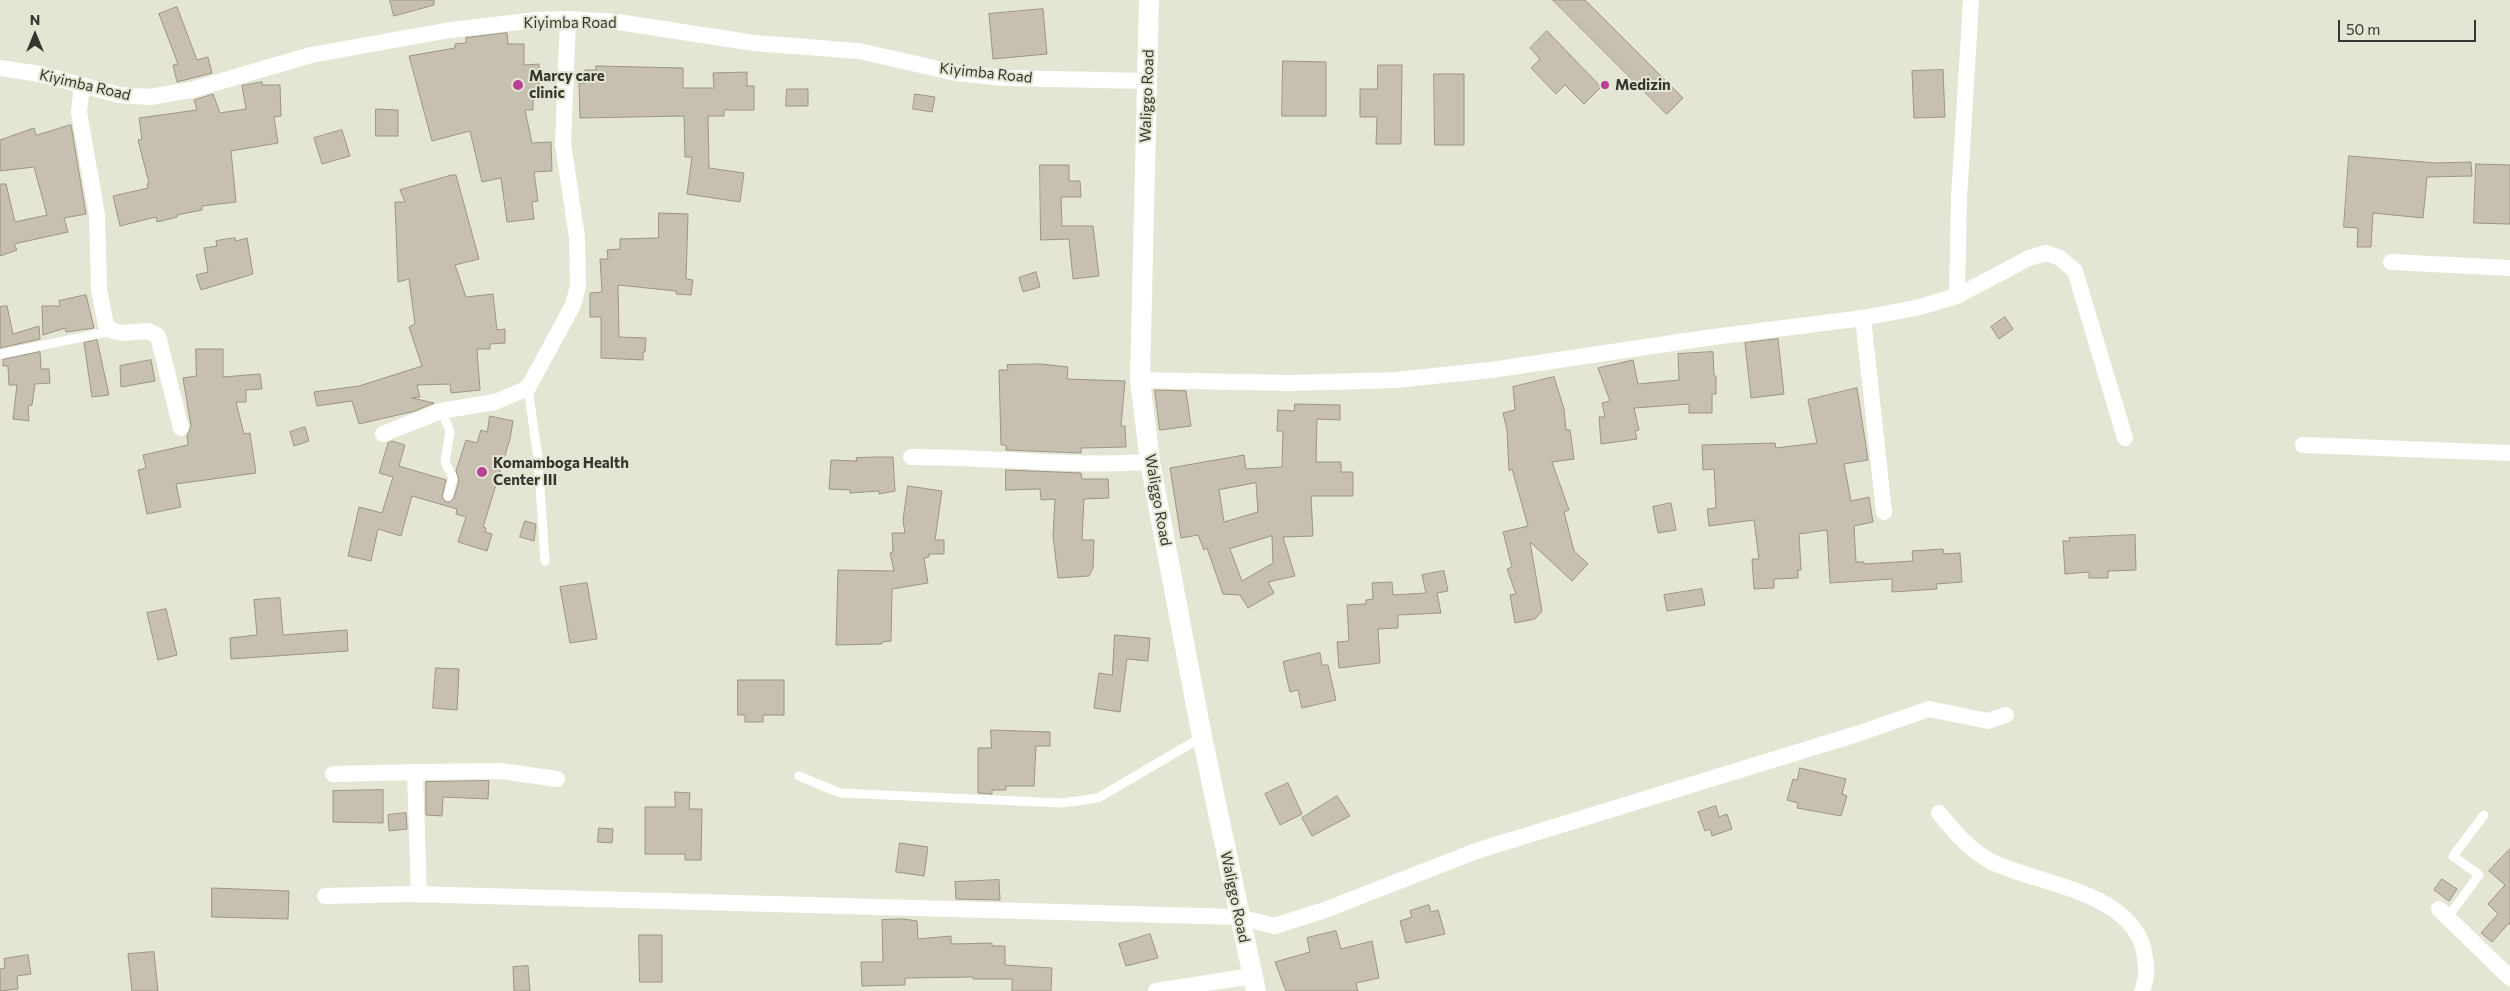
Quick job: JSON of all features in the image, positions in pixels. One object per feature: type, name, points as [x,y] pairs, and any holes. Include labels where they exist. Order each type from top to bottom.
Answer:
[{"type":"street","name":"Waliggo Road","points":[[1149,0],[1140,380],[1150,462],[1202,737],[1254,984]]},
{"type":"street","points":[[1956,296],[1959,199],[1971,0]]},
{"type":"street","name":"Kiyimba Road","points":[[0,68],[40,74],[119,95],[150,97],[191,90],[311,55],[450,30],[537,20],[568,19],[618,22],[754,43],[860,51],[966,74],[1004,78],[1147,81]]},
{"type":"street","points":[[383,434],[441,411],[495,402],[528,388],[573,305],[578,286],[578,237],[563,144],[568,19]]},
{"type":"street","points":[[82,85],[79,112],[97,215],[99,290],[106,325],[113,331],[123,333],[148,331],[158,336],[181,428]]},
{"type":"street","points":[[1140,380],[1291,383],[1396,380],[1491,370],[1713,337],[1863,318],[1920,307],[1956,296],[2029,258],[2046,253],[2060,258],[2075,271],[2126,438]]},
{"type":"street","points":[[2391,262],[2510,268]]},
{"type":"street","points":[[1863,318],[1884,512]]},
{"type":"street","points":[[2303,445],[2510,453]]},
{"type":"street","points":[[911,457],[1045,464],[1150,462]]},
{"type":"street","points":[[325,896],[419,895],[1239,917],[1274,926],[1325,910],[1476,851],[1860,733],[1929,709],[1950,711],[1988,721],[2006,714]]},
{"type":"street","points":[[333,774],[500,771],[557,779]]},
{"type":"street","points":[[415,772],[419,895]]},
{"type":"street","points":[[1939,813],[1960,838],[1992,862],[2089,897],[2111,907],[2132,925],[2141,938],[2144,948],[2148,976],[2142,991]]},
{"type":"street","points":[[2444,913],[2510,978]]},
{"type":"street","points":[[1156,991],[1254,984]]},
{"type":"lane","points":[[0,354],[113,331]]},
{"type":"lane","points":[[528,388],[538,458],[545,561]]},
{"type":"lane","points":[[441,411],[450,431],[445,462],[453,478],[448,496]]},
{"type":"lane","points":[[799,776],[840,793],[1062,802],[1098,798],[1202,737]]},
{"type":"lane","points":[[2444,913],[2480,875],[2453,856],[2484,815]]},
{"type":"building","points":[[390,0],[434,0],[434,5],[394,16]]},
{"type":"building","points":[[1553,0],[1585,0],[1683,98],[1667,114]]},
{"type":"building","points":[[177,7],[197,60],[208,57],[212,73],[177,82],[173,65],[178,64],[159,14]]},
{"type":"building","points":[[1043,9],[1047,54],[993,59],[989,14]]},
{"type":"building","points":[[1547,31],[1601,87],[1584,104],[1565,85],[1556,94],[1531,68],[1540,59],[1530,48]]},
{"type":"building","points":[[507,33],[508,44],[524,44],[524,65],[539,64],[539,88],[533,89],[533,110],[525,110],[532,143],[551,142],[552,171],[534,172],[538,201],[532,202],[534,219],[507,222],[501,178],[482,182],[470,131],[432,141],[409,56],[455,48],[455,44],[466,43],[466,38]]},
{"type":"building","points":[[1283,61],[1326,62],[1326,116],[1282,116]]},
{"type":"building","points":[[1378,65],[1402,65],[1401,144],[1376,144],[1377,117],[1360,117],[1360,89],[1377,89]]},
{"type":"building","points":[[596,66],[683,68],[683,88],[714,88],[713,73],[747,72],[747,86],[754,86],[754,110],[724,110],[724,116],[708,116],[709,168],[744,173],[740,202],[687,194],[692,157],[685,157],[684,116],[580,118],[579,83],[585,83],[585,70],[596,70]]},
{"type":"building","points":[[1943,70],[1945,117],[1914,118],[1912,71]]},
{"type":"building","points":[[1434,74],[1464,74],[1464,145],[1435,145]]},
{"type":"building","points":[[262,82],[262,85],[280,85],[281,116],[274,117],[278,143],[231,151],[236,202],[202,206],[202,210],[177,215],[177,217],[157,222],[156,217],[120,226],[113,196],[148,188],[147,184],[149,183],[138,140],[142,139],[139,118],[197,110],[194,100],[213,94],[220,113],[246,109],[242,86]]},
{"type":"building","points":[[787,89],[808,89],[808,106],[786,106]]},
{"type":"building","points":[[915,94],[935,97],[932,112],[913,109]]},
{"type":"building","points":[[376,109],[398,110],[398,136],[376,136]]},
{"type":"building","points":[[71,125],[86,214],[64,218],[68,232],[14,244],[17,250],[0,256],[0,184],[6,184],[15,222],[47,215],[34,167],[0,171],[0,140],[34,128],[36,135]]},
{"type":"building","points":[[342,130],[350,156],[322,164],[314,138]]},
{"type":"building","points":[[2349,156],[2436,163],[2471,162],[2472,176],[2427,177],[2423,218],[2373,213],[2371,247],[2357,247],[2358,228],[2344,227]]},
{"type":"building","points":[[2476,164],[2510,165],[2510,224],[2474,223]]},
{"type":"building","points":[[1040,165],[1069,165],[1069,181],[1080,181],[1081,197],[1061,197],[1062,226],[1093,226],[1099,276],[1073,279],[1069,239],[1041,240]]},
{"type":"building","points":[[456,175],[479,259],[455,265],[466,297],[493,294],[497,330],[505,329],[505,343],[490,344],[490,349],[477,349],[480,390],[451,393],[450,384],[417,385],[420,397],[412,398],[434,403],[415,411],[359,424],[352,401],[317,406],[314,392],[359,386],[422,366],[409,327],[415,324],[409,279],[398,282],[395,202],[405,202],[400,190]]},
{"type":"building","points":[[659,213],[688,214],[686,279],[693,280],[691,295],[676,294],[676,291],[618,285],[619,337],[646,338],[645,352],[643,352],[643,360],[601,358],[601,317],[590,317],[590,293],[602,292],[600,259],[608,259],[607,250],[620,249],[620,239],[658,238]]},
{"type":"building","points":[[235,238],[236,241],[247,238],[253,274],[201,290],[196,275],[208,272],[204,248],[217,246],[216,241]]},
{"type":"building","points":[[1036,272],[1040,287],[1023,292],[1019,278]]},
{"type":"building","points":[[86,295],[94,328],[66,332],[65,328],[43,335],[42,306],[60,306],[59,301]]},
{"type":"building","points":[[7,306],[13,334],[39,326],[40,339],[0,348],[0,307]]},
{"type":"building","points":[[2005,317],[2013,329],[1999,339],[1991,327]]},
{"type":"building","points":[[1778,339],[1784,394],[1751,398],[1745,343]]},
{"type":"building","points":[[97,340],[109,395],[92,397],[84,343]]},
{"type":"building","points":[[196,349],[223,349],[223,377],[260,374],[262,389],[246,390],[246,402],[236,402],[244,434],[250,433],[256,473],[176,484],[181,507],[147,514],[138,470],[146,468],[143,455],[188,445],[187,436],[191,426],[183,378],[196,376]]},
{"type":"building","points":[[40,352],[41,369],[49,369],[50,383],[35,384],[32,405],[28,406],[29,421],[13,419],[17,385],[9,385],[8,366],[3,366],[3,360]]},
{"type":"building","points":[[1713,352],[1716,394],[1712,394],[1712,413],[1689,413],[1689,404],[1634,408],[1639,430],[1635,431],[1637,439],[1601,444],[1599,417],[1605,417],[1602,403],[1610,401],[1598,368],[1633,360],[1638,384],[1679,380],[1678,354]]},
{"type":"building","points":[[151,360],[155,381],[121,387],[120,366]]},
{"type":"building","points":[[1041,364],[1068,367],[1067,379],[1125,381],[1121,426],[1125,426],[1126,447],[1081,448],[1081,453],[1006,450],[1006,445],[1001,445],[999,370],[1008,370],[1007,365]]},
{"type":"building","points":[[1554,377],[1564,409],[1566,430],[1570,430],[1574,459],[1552,462],[1569,510],[1564,512],[1574,551],[1588,564],[1572,581],[1530,542],[1542,611],[1535,619],[1515,623],[1510,595],[1516,594],[1507,569],[1512,567],[1503,532],[1528,526],[1512,469],[1509,471],[1507,430],[1503,413],[1515,410],[1513,387]]},
{"type":"building","points":[[1857,388],[1868,460],[1844,464],[1851,501],[1869,497],[1873,522],[1854,526],[1856,562],[1864,562],[1864,564],[1913,561],[1912,551],[1943,549],[1944,554],[1960,553],[1962,582],[1936,584],[1937,589],[1892,592],[1892,579],[1830,583],[1827,530],[1799,534],[1801,570],[1798,570],[1798,578],[1774,579],[1774,588],[1754,589],[1752,559],[1759,559],[1754,520],[1709,526],[1707,509],[1716,508],[1714,469],[1703,470],[1702,445],[1775,443],[1776,448],[1817,443],[1808,400]]},
{"type":"building","points":[[1155,390],[1186,391],[1191,426],[1160,430]]},
{"type":"building","points":[[1295,404],[1340,405],[1340,420],[1317,419],[1316,462],[1341,462],[1341,472],[1353,472],[1353,496],[1311,496],[1313,536],[1283,537],[1295,576],[1268,582],[1274,593],[1248,608],[1240,595],[1223,594],[1207,548],[1204,550],[1198,535],[1181,538],[1170,468],[1244,455],[1246,469],[1282,467],[1283,431],[1277,431],[1278,410],[1294,411]],"holes":[[[1256,483],[1258,512],[1224,522],[1219,490]],[[1272,536],[1273,563],[1242,581],[1230,549]]]},
{"type":"building","points":[[490,416],[513,421],[510,439],[483,527],[486,528],[485,532],[492,534],[487,551],[458,542],[466,517],[456,514],[457,509],[412,496],[401,536],[378,529],[371,561],[348,556],[359,507],[382,513],[393,477],[379,473],[388,443],[392,441],[405,445],[399,466],[446,480],[442,497],[446,502],[450,502],[454,498],[459,480],[456,471],[466,440],[477,443],[481,430],[487,432]]},
{"type":"building","points":[[305,427],[309,441],[294,446],[290,432]]},
{"type":"building","points":[[893,457],[895,491],[879,494],[879,491],[850,493],[850,490],[829,489],[831,460],[857,461],[856,458]]},
{"type":"building","points":[[1006,470],[1081,473],[1082,479],[1108,479],[1109,498],[1084,499],[1082,540],[1094,540],[1093,568],[1089,576],[1058,578],[1053,536],[1055,499],[1041,500],[1040,489],[1006,490]]},
{"type":"building","points":[[908,486],[942,491],[935,540],[944,540],[944,554],[929,554],[929,557],[924,558],[928,583],[892,589],[891,641],[882,642],[882,644],[836,645],[838,570],[894,571],[890,553],[893,552],[892,533],[905,533],[903,521]]},
{"type":"building","points":[[1671,503],[1676,530],[1658,533],[1653,507]]},
{"type":"building","points":[[525,521],[536,524],[534,541],[520,537]]},
{"type":"building","points":[[2135,535],[2136,570],[2108,571],[2108,578],[2089,578],[2089,572],[2065,574],[2063,541],[2070,541],[2069,538]]},
{"type":"building","points":[[1444,571],[1448,591],[1437,593],[1441,613],[1398,615],[1398,628],[1378,629],[1380,663],[1339,668],[1337,642],[1349,641],[1347,605],[1366,604],[1366,600],[1373,599],[1372,583],[1392,582],[1393,595],[1426,593],[1422,575]]},
{"type":"building","points":[[587,583],[597,639],[570,643],[560,587]]},
{"type":"building","points":[[1702,589],[1705,605],[1667,611],[1664,595]]},
{"type":"building","points":[[280,598],[283,635],[347,630],[348,651],[231,659],[230,638],[257,635],[254,600]]},
{"type":"building","points":[[166,609],[177,655],[158,660],[147,613]]},
{"type":"building","points":[[1115,635],[1150,638],[1148,661],[1127,659],[1120,712],[1094,708],[1099,673],[1112,675]]},
{"type":"building","points":[[1320,653],[1322,665],[1328,665],[1336,700],[1302,708],[1298,690],[1290,692],[1283,662]]},
{"type":"building","points":[[436,668],[459,669],[457,710],[433,708]]},
{"type":"building","points":[[738,680],[784,680],[784,715],[763,715],[763,722],[745,722],[745,715],[738,715]]},
{"type":"building","points":[[991,730],[1050,732],[1050,746],[1036,746],[1034,786],[1006,786],[1006,790],[992,790],[992,794],[978,793],[978,748],[991,748]]},
{"type":"building","points":[[1800,768],[1846,779],[1842,794],[1847,796],[1841,816],[1797,808],[1798,803],[1787,800],[1793,779],[1797,780]]},
{"type":"building","points":[[489,781],[488,799],[443,797],[442,816],[426,815],[426,782]]},
{"type":"building","points":[[1288,783],[1302,814],[1280,825],[1265,794]]},
{"type":"building","points":[[383,790],[383,823],[333,822],[333,791]]},
{"type":"building","points":[[675,792],[690,793],[689,809],[702,809],[701,860],[685,860],[685,854],[645,854],[645,807],[675,807]]},
{"type":"building","points":[[1337,796],[1350,816],[1312,836],[1302,818]]},
{"type":"building","points":[[1716,806],[1719,817],[1727,814],[1732,829],[1712,836],[1710,829],[1705,831],[1698,812]]},
{"type":"building","points":[[406,813],[407,829],[389,831],[388,815]]},
{"type":"building","points":[[599,828],[613,829],[612,843],[598,842]]},
{"type":"building","points":[[900,843],[928,847],[924,876],[896,872]]},
{"type":"building","points":[[2510,849],[2510,925],[2509,923],[2492,942],[2481,933],[2498,914],[2488,904],[2505,885],[2489,871]]},
{"type":"building","points":[[2442,879],[2457,889],[2449,901],[2434,890]]},
{"type":"building","points":[[999,880],[1000,900],[956,899],[955,882]]},
{"type":"building","points":[[212,888],[289,891],[288,919],[212,917]]},
{"type":"building","points":[[1429,905],[1431,912],[1438,910],[1445,934],[1406,943],[1400,921],[1412,917],[1410,911]]},
{"type":"building","points":[[904,919],[917,921],[918,939],[951,936],[951,944],[992,943],[992,946],[1005,946],[1005,965],[1052,968],[1051,991],[1012,991],[1012,979],[973,979],[973,977],[905,978],[905,985],[862,986],[861,962],[883,962],[882,920]]},
{"type":"building","points":[[1336,931],[1341,949],[1372,941],[1379,978],[1356,983],[1358,991],[1286,991],[1275,962],[1310,952],[1307,938]]},
{"type":"building","points":[[1150,934],[1158,958],[1126,966],[1119,944]]},
{"type":"building","points":[[639,935],[662,935],[662,982],[640,982]]},
{"type":"building","points":[[154,952],[158,991],[132,991],[128,954]]},
{"type":"building","points":[[28,955],[31,974],[17,976],[18,989],[0,991],[0,969],[5,968],[4,959]]},
{"type":"building","points":[[528,966],[530,991],[514,991],[513,967]]},
{"type":"place","name":"Marcy care clinic","points":[[518,85]]},
{"type":"place","name":"Medizin","points":[[1605,85]]},
{"type":"place","name":"Komamboga Health Center III","points":[[482,472]]}]
